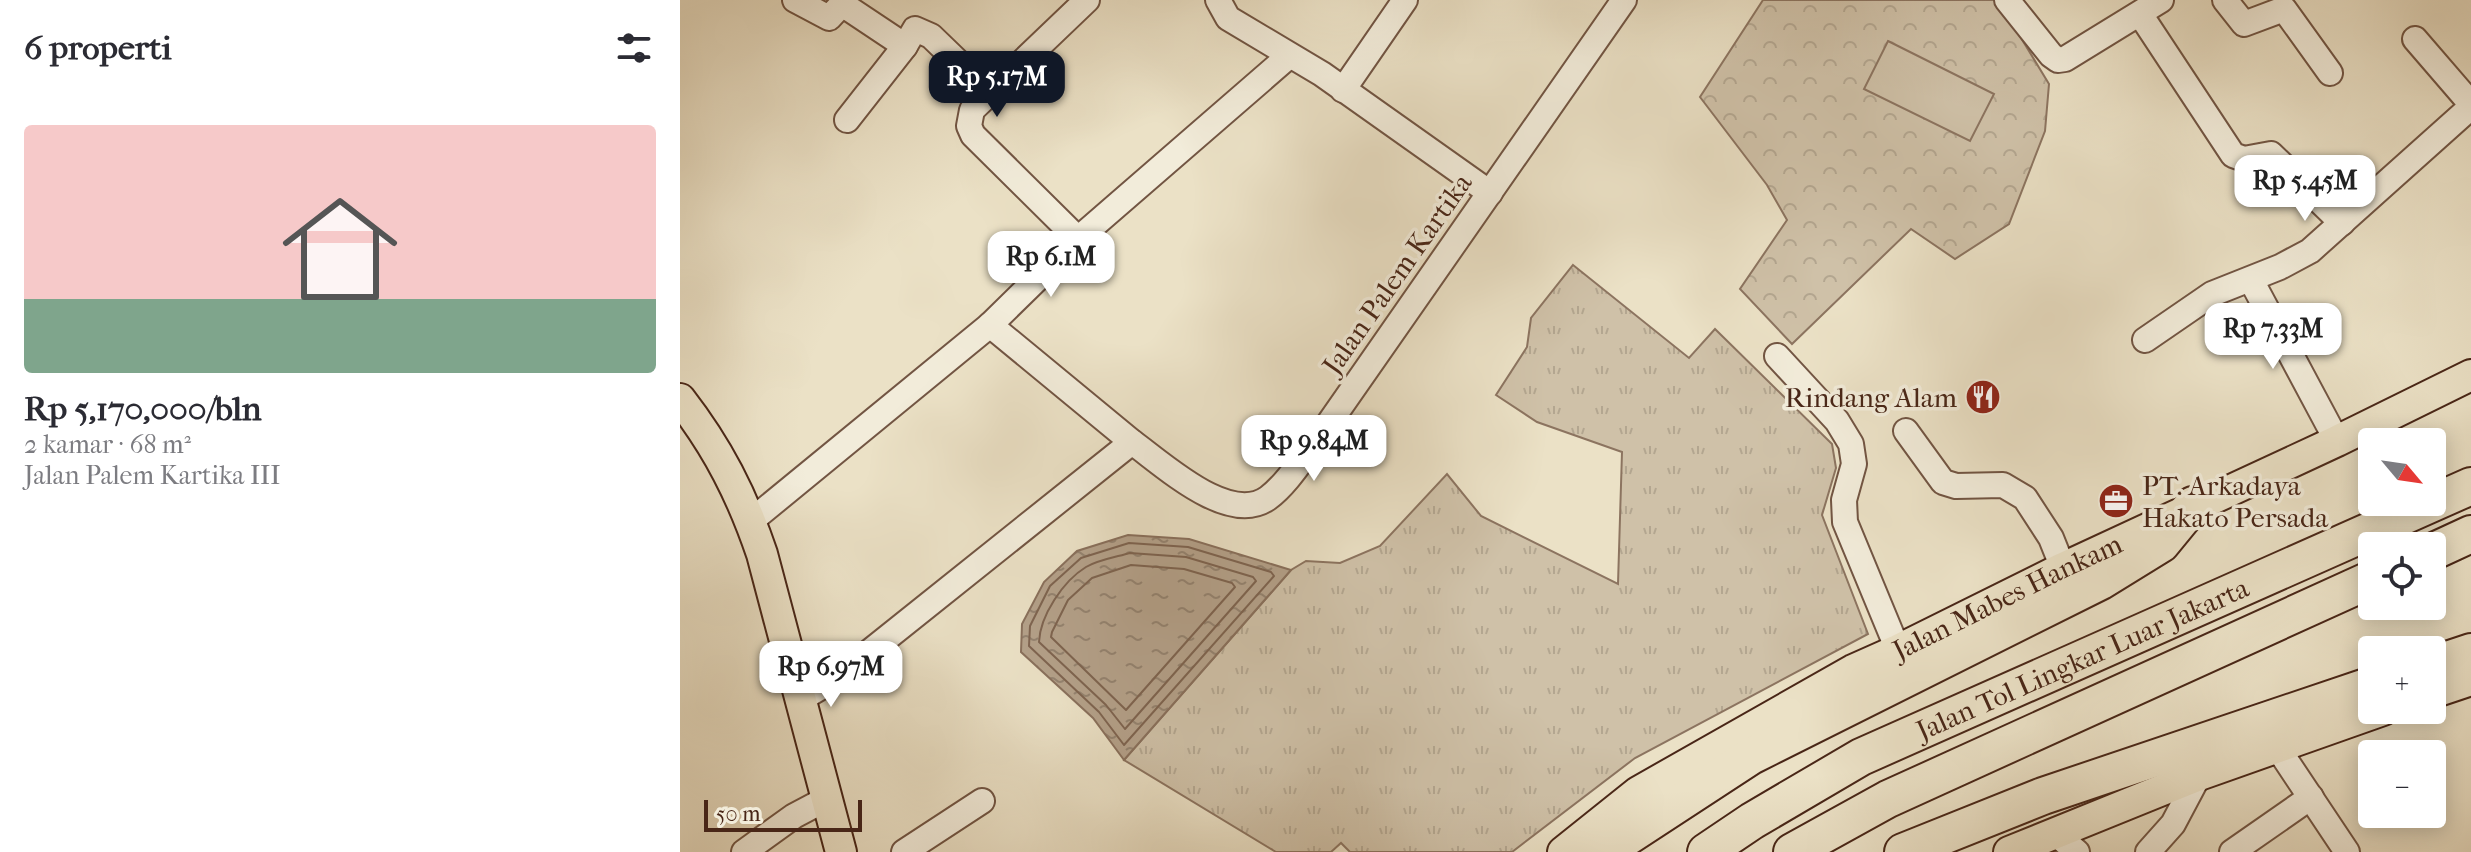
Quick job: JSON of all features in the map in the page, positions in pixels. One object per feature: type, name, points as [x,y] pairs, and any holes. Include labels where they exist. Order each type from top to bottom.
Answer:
[{"type":"highway","name":"Jalan Tol Lingkar Luar Jakarta","points":[[1706,852],[1861,757],[2471,486]]},
{"type":"highway","points":[[1604,852],[1751,756],[2101,581],[2161,544],[2193,505]]},
{"type":"highway","points":[[2446,546],[2471,534]]},
{"type":"highway","name":"Jalan Tol Lingkar Luar Jakarta","points":[[1792,852],[1888,799],[2358,585]]},
{"type":"highway","points":[[2446,669],[2470,675]]},
{"type":"highway","points":[[1903,852],[2043,796],[2358,690]]},
{"type":"main road","name":"Jalan Mabes Hankam","points":[[1563,852],[1638,792],[1853,670],[2193,505],[2337,441],[2471,375]]},
{"type":"main road","points":[[680,399],[722,459],[751,521],[841,852]]},
{"type":"main road","points":[[2446,686],[2470,675]]},
{"type":"main road","points":[[2009,852],[2066,843],[2199,775],[2358,719]]},
{"type":"street","points":[[795,0],[829,18],[844,2],[905,46]]},
{"type":"street","points":[[1078,239],[973,135],[969,126],[972,110],[1087,0]]},
{"type":"street","points":[[1218,0],[1228,18],[1322,74],[1490,193]]},
{"type":"street","points":[[1343,90],[1405,0]]},
{"type":"street","name":"Jalan Palem Kartika","points":[[990,325],[1132,442],[1213,500],[1240,507],[1254,506],[1270,497],[1320,436],[1624,0]]},
{"type":"street","points":[[2007,0],[2058,60],[2065,59],[2161,0]]},
{"type":"street","points":[[2225,0],[2244,24],[2284,9],[2330,73]]},
{"type":"street","points":[[2140,14],[2233,155],[2244,159],[2271,154],[2342,223]]},
{"type":"street","points":[[847,120],[915,29],[931,36],[989,92]]},
{"type":"street","points":[[2145,340],[2212,294],[2296,260],[2342,223],[2471,106],[2415,39]]},
{"type":"street","points":[[751,521],[990,325],[1078,239],[1289,56]]},
{"type":"street","points":[[2251,280],[2337,441]]},
{"type":"street","points":[[1777,356],[1837,421],[1851,444],[1854,464],[1844,500],[1845,522],[1898,650]]},
{"type":"street","points":[[1906,431],[1943,482],[1956,486],[2003,485],[2025,498],[2051,538],[2063,568]]},
{"type":"street","points":[[801,699],[838,677],[1132,442]]},
{"type":"street","points":[[2277,747],[2347,852]]},
{"type":"street","points":[[2148,852],[2173,824],[2199,775]]},
{"type":"street","points":[[2232,852],[2311,797]]},
{"type":"street","points":[[744,852],[794,816],[828,798]]},
{"type":"street","points":[[904,852],[982,801]]},
{"type":"green space","points":[[1763,0],[1998,0],[2049,84],[2045,131],[2009,224],[1955,259],[1911,229],[1792,344],[1740,289],[1787,220],[1767,185],[1700,97]]},
{"type":"green space","points":[[1888,41],[1994,94],[1970,141],[1864,89]]},
{"type":"green space","points":[[1573,265],[1689,358],[1715,329],[1832,444],[1836,468],[1822,515],[1868,634],[1635,758],[1512,852],[1350,852],[1341,843],[1331,852],[1276,852],[1124,760],[1291,570],[1306,561],[1340,563],[1380,546],[1447,474],[1481,516],[1618,584],[1622,452],[1537,422],[1496,395],[1527,347],[1531,318]]},
{"type":"water","points":[[1128,535],[1189,539],[1291,570],[1124,760],[1093,718],[1021,652],[1022,624],[1044,582],[1077,551]]},
{"type":"place","name":"Rindang Alam","points":[[1983,397]]},
{"type":"place","name":"PT. Arkadaya Hakato Persada","points":[[2116,501]]}]
